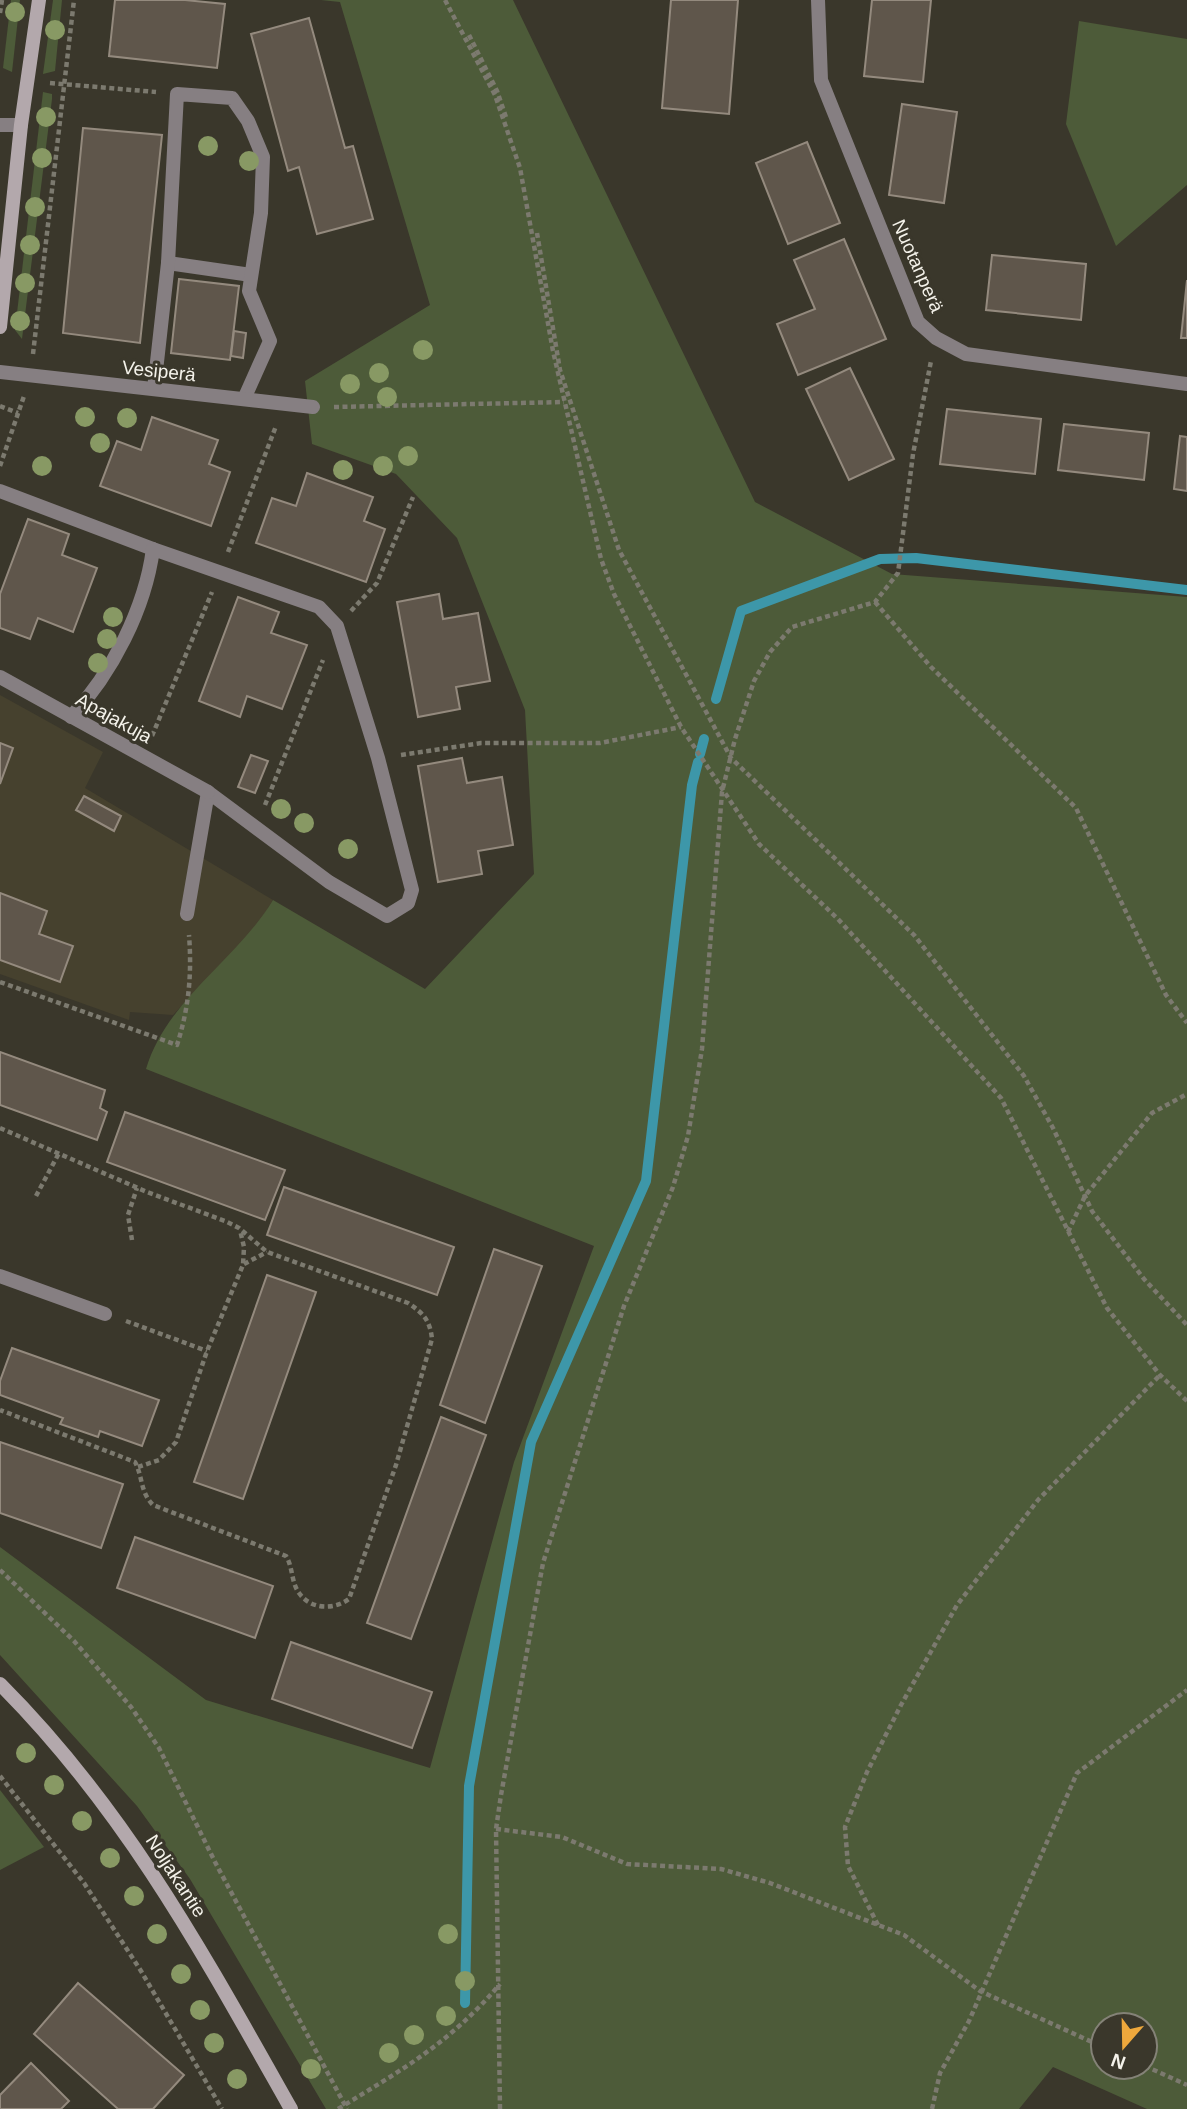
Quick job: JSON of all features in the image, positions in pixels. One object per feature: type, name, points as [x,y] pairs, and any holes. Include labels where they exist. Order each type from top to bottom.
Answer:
[{"type":"main road","points":[[0,327],[21,125],[39,0]]},
{"type":"main road","name":"Noljakantie","points":[[0,1684],[46,1730],[113,1815],[160,1882],[291,2109]]},
{"type":"street","name":"Nuotanperä","points":[[818,0],[821,80],[918,322],[936,338],[966,354],[1187,384]]},
{"type":"street","points":[[154,389],[168,263],[177,94],[232,98],[248,121],[263,157],[261,213],[250,291],[270,341],[244,399]]},
{"type":"street","points":[[0,125],[21,125]]},
{"type":"street","points":[[168,263],[251,275]]},
{"type":"street","name":"Vesiperä","points":[[0,372],[313,407]]},
{"type":"street","points":[[0,491],[318,607],[337,626],[378,758]]},
{"type":"street","points":[[71,717],[90,696],[138,608],[149,577],[153,549]]},
{"type":"street","name":"Apajakuja","points":[[0,677],[208,792],[330,881],[387,916],[408,903],[412,890],[378,758]]},
{"type":"street","points":[[187,914],[208,792]]},
{"type":"street","points":[[0,1276],[105,1314]]},
{"type":"path","points":[[0,13],[2,0]]},
{"type":"path","points":[[0,466],[31,376],[74,0]]},
{"type":"path","points":[[447,0],[495,95],[520,168],[564,402],[601,559],[614,594],[681,727],[759,844],[838,919],[1001,1098],[1107,1308],[1160,1375],[1187,1401]]},
{"type":"path","points":[[447,0],[498,91],[523,169],[560,370],[619,550],[731,758],[914,936],[1024,1076],[1092,1211],[1144,1279],[1187,1325]]},
{"type":"path","points":[[63,84],[177,94]]},
{"type":"path","points":[[500,2109],[496,1829],[543,1563],[624,1306],[673,1188],[688,1136],[702,1049],[722,792],[754,681],[770,652],[792,627],[875,602],[898,573],[913,454],[936,338]]},
{"type":"path","points":[[313,407],[564,402]]},
{"type":"path","points":[[144,757],[220,573],[285,404]]},
{"type":"path","points":[[0,406],[18,413]]},
{"type":"path","points":[[256,828],[337,626],[377,583],[413,497]]},
{"type":"path","points":[[875,602],[931,667],[1076,808],[1166,995],[1187,1023]]},
{"type":"path","points":[[378,758],[481,743],[600,743],[681,727]]},
{"type":"path","points":[[0,982],[177,1045],[187,1015],[190,982],[187,914]]},
{"type":"path","points":[[1068,1232],[1085,1196],[1152,1114],[1187,1094]]},
{"type":"path","points":[[0,1128],[137,1188],[239,1228],[267,1252],[408,1303],[424,1314],[430,1325],[432,1339],[414,1405],[349,1599],[340,1606],[322,1607],[309,1602],[299,1593],[286,1556],[153,1505],[144,1496],[135,1462],[0,1410]]},
{"type":"path","points":[[36,1196],[59,1153]]},
{"type":"path","points":[[132,1240],[128,1215],[137,1188]]},
{"type":"path","points":[[138,1467],[159,1460],[176,1442],[207,1351],[243,1265],[244,1247],[239,1228]]},
{"type":"path","points":[[243,1265],[267,1252]]},
{"type":"path","points":[[105,1314],[207,1351]]},
{"type":"path","points":[[878,1925],[848,1866],[845,1827],[867,1772],[901,1705],[957,1605],[1038,1500],[1160,1375]]},
{"type":"path","points":[[0,1570],[74,1641],[131,1707],[159,1748],[215,1862],[346,2107]]},
{"type":"path","points":[[932,2109],[940,2073],[969,2021],[1077,1773],[1187,1690]]},
{"type":"path","points":[[0,1776],[83,1883],[141,1971],[222,2109]]},
{"type":"path","points":[[496,1829],[562,1837],[627,1864],[720,1869],[769,1883],[904,1935],[980,1991],[1089,2041]]},
{"type":"path","points":[[338,2109],[346,2107],[428,2053],[470,2019],[500,1983]]},
{"type":"path","points":[[1159,2072],[1187,2085]]},
{"type":"shaded area","points":[[0,695],[103,752],[85,788],[273,900],[256,928],[173,1015],[130,1012],[129,1020],[0,974]]},
{"type":"green space","points":[[11,0],[20,0],[12,72],[3,68]]},
{"type":"green space","points":[[53,0],[62,0],[55,71],[43,74]]},
{"type":"green space","points":[[321,0],[513,0],[755,502],[892,574],[1187,597],[1187,2109],[1147,2109],[1053,2067],[1019,2109],[326,2109],[190,1879],[137,1806],[0,1655],[0,1547],[206,1700],[430,1768],[514,1462],[594,1246],[146,1069],[156,1044],[170,1022],[258,922],[273,900],[425,989],[534,874],[525,710],[457,538],[396,474],[312,444],[305,381],[430,305],[340,2]]},
{"type":"green space","points":[[1079,21],[1187,39],[1187,185],[1116,246],[1066,124]]},
{"type":"green space","points":[[43,92],[52,94],[52,99],[22,339],[15,330]]},
{"type":"green space","points":[[0,1790],[44,1847],[0,1870]]},
{"type":"building","points":[[115,0],[185,0],[225,4],[217,68],[109,56]]},
{"type":"building","points":[[671,0],[738,0],[729,114],[662,108]]},
{"type":"building","points":[[872,0],[931,0],[923,82],[864,76]]},
{"type":"building","points":[[309,18],[345,148],[353,146],[373,219],[317,234],[299,167],[288,171],[251,34]]},
{"type":"building","points":[[902,104],[957,112],[944,203],[889,195]]},
{"type":"building","points":[[83,128],[162,135],[140,343],[63,333]]},
{"type":"building","points":[[807,142],[840,223],[788,244],[756,163]]},
{"type":"building","points":[[844,239],[886,339],[798,375],[777,324],[815,309],[794,260]]},
{"type":"building","points":[[992,255],[1086,264],[1081,320],[986,310]]},
{"type":"building","points":[[179,279],[239,286],[230,360],[171,353]]},
{"type":"building","points":[[1187,280],[1187,338],[1181,338]]},
{"type":"building","points":[[234,331],[246,333],[243,358],[231,356]]},
{"type":"building","points":[[850,368],[894,459],[849,480],[806,389]]},
{"type":"building","points":[[947,409],[1041,419],[1035,474],[940,464]]},
{"type":"building","points":[[152,417],[218,440],[209,464],[230,472],[211,526],[100,486],[117,441],[141,450]]},
{"type":"building","points":[[1064,424],[1149,433],[1144,480],[1058,470]]},
{"type":"building","points":[[1180,436],[1187,437],[1187,491],[1174,489]]},
{"type":"building","points":[[307,473],[373,497],[364,521],[385,529],[366,582],[256,543],[272,498],[296,506]]},
{"type":"building","points":[[28,519],[69,534],[62,555],[97,568],[73,632],[38,618],[30,639],[0,628],[0,594]]},
{"type":"building","points":[[439,594],[443,619],[478,613],[490,681],[456,687],[460,709],[418,717],[397,602]]},
{"type":"building","points":[[238,597],[279,612],[271,633],[307,645],[282,709],[247,696],[240,717],[199,701]]},
{"type":"building","points":[[0,743],[13,748],[0,784]]},
{"type":"building","points":[[251,755],[268,761],[255,793],[238,787]]},
{"type":"building","points":[[462,758],[467,783],[502,777],[513,845],[478,851],[482,874],[438,882],[418,766]]},
{"type":"building","points":[[84,796],[121,816],[114,831],[76,810]]},
{"type":"building","points":[[0,893],[47,911],[39,934],[73,946],[60,982],[0,960]]},
{"type":"building","points":[[0,1052],[105,1090],[100,1108],[107,1112],[97,1140],[0,1105]]},
{"type":"building","points":[[125,1112],[285,1170],[265,1220],[107,1162]]},
{"type":"building","points":[[284,1187],[454,1247],[437,1295],[267,1235]]},
{"type":"building","points":[[494,1249],[542,1266],[485,1423],[440,1405]]},
{"type":"building","points":[[267,1275],[316,1292],[243,1499],[194,1482]]},
{"type":"building","points":[[12,1348],[159,1400],[142,1446],[100,1431],[98,1437],[60,1424],[63,1418],[0,1395],[0,1381]]},
{"type":"building","points":[[441,1417],[486,1435],[411,1639],[367,1623]]},
{"type":"building","points":[[0,1442],[123,1484],[101,1548],[0,1513]]},
{"type":"building","points":[[135,1537],[273,1586],[255,1638],[117,1588]]},
{"type":"building","points":[[291,1642],[432,1692],[412,1748],[272,1699]]},
{"type":"building","points":[[78,1983],[184,2075],[153,2109],[118,2109],[34,2034]]},
{"type":"building","points":[[31,2063],[69,2101],[61,2109],[0,2109],[0,2095]]},
{"type":"waterway","points":[[716,699],[741,611],[880,559],[916,558],[1187,590]]},
{"type":"waterway","points":[[700,754],[704,739]]},
{"type":"waterway","points":[[465,2003],[469,1786],[531,1442],[646,1181],[692,785],[698,762]]}]
